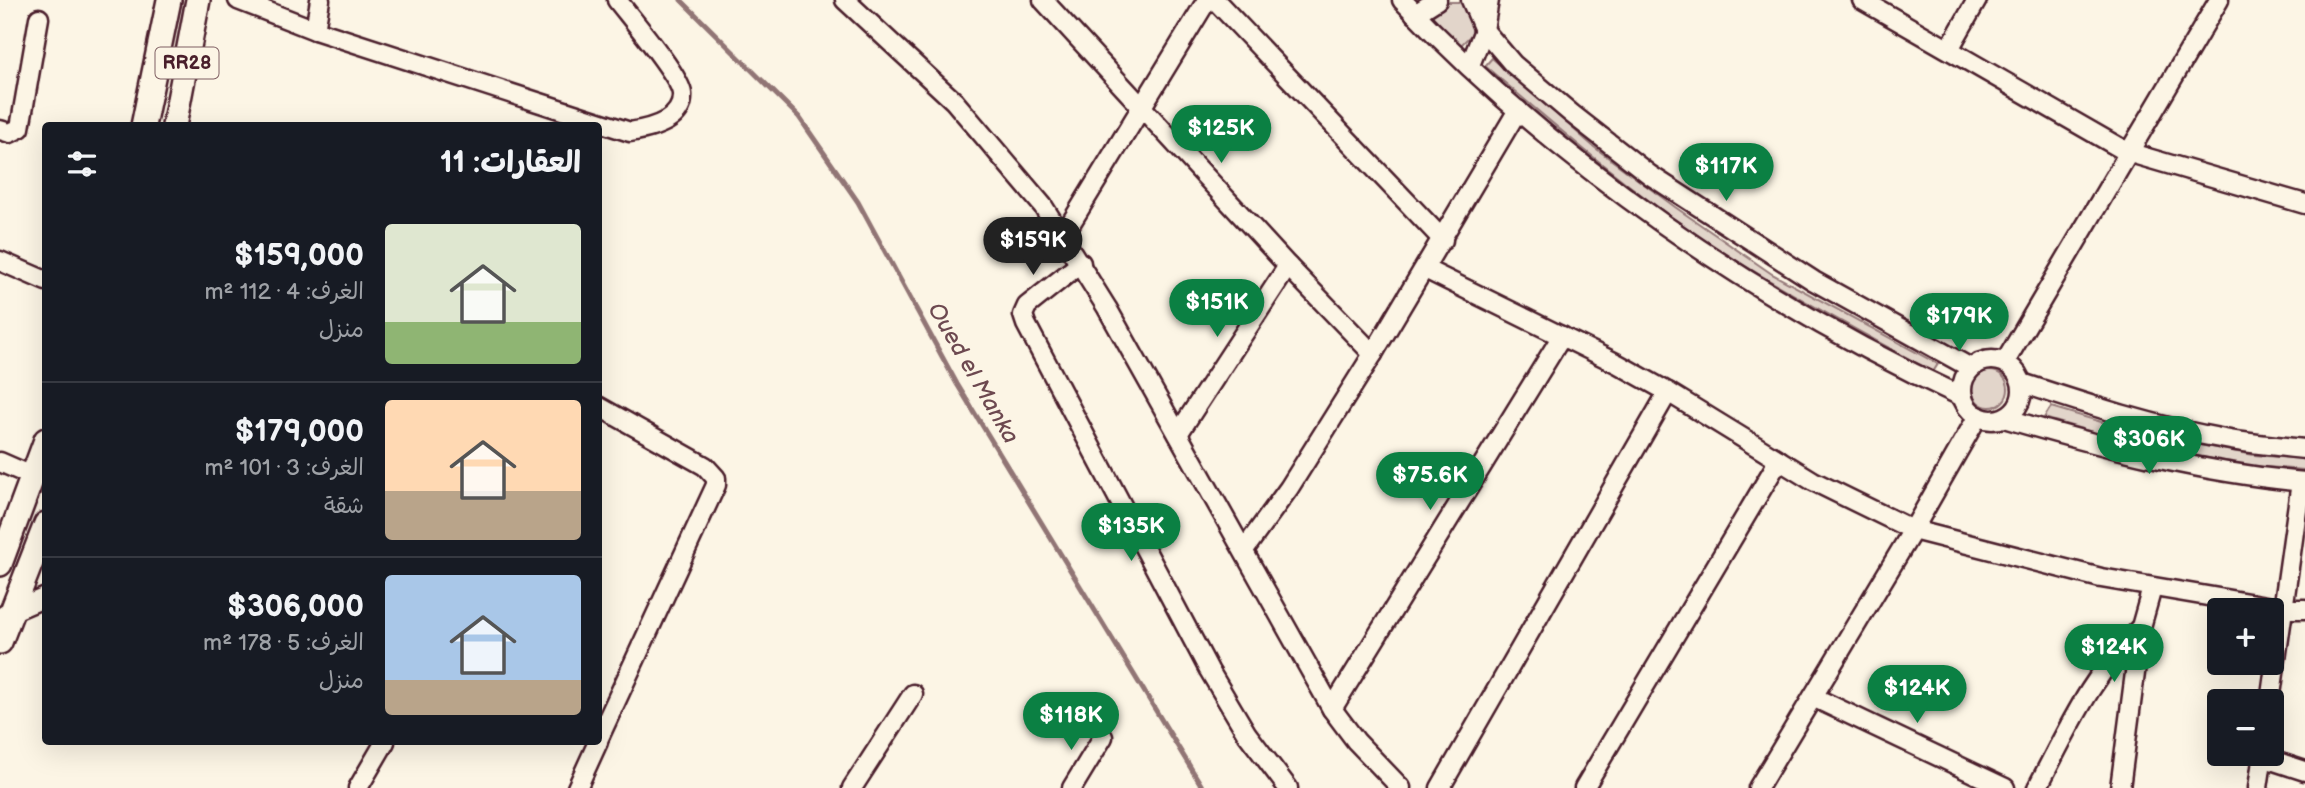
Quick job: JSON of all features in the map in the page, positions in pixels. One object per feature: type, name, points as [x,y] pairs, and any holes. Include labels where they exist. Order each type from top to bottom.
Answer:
[{"type":"main road","name":"RR28","points":[[145,122],[169,0]]},
{"type":"main road","name":"RR28","points":[[175,122],[198,0]]},
{"type":"main road","points":[[0,564],[42,450]]},
{"type":"main road","points":[[0,642],[6,614],[42,533]]},
{"type":"street","points":[[238,0],[315,30],[599,122]]},
{"type":"street","points":[[315,30],[320,0]]},
{"type":"street","points":[[602,123],[630,132],[651,129],[664,123],[677,110],[682,95],[676,78],[617,0]]},
{"type":"street","points":[[1043,0],[1373,355]]},
{"type":"street","points":[[1063,236],[1208,0]]},
{"type":"street","points":[[1215,0],[1443,240]]},
{"type":"street","points":[[1402,0],[1518,110],[1650,215],[1740,275],[1868,349],[1963,397]]},
{"type":"street","points":[[1415,14],[1437,0]]},
{"type":"street","points":[[1471,0],[1484,30],[1500,51],[1530,79],[1650,175],[1814,281],[1971,368]]},
{"type":"street","points":[[1470,65],[1484,30],[1489,0]]},
{"type":"street","points":[[1862,0],[2127,152],[2305,204]]},
{"type":"street","points":[[1949,49],[1977,0]]},
{"type":"street","points":[[2005,362],[2219,0]]},
{"type":"street","points":[[854,3],[954,101],[1001,154],[1063,236],[1081,263],[1332,709],[1356,741],[1401,788]]},
{"type":"street","points":[[0,130],[10,133],[20,128],[39,18]]},
{"type":"street","points":[[1244,550],[1289,488],[1373,355],[1518,110]]},
{"type":"street","points":[[0,261],[42,279]]},
{"type":"street","points":[[1081,263],[1027,306],[1023,315],[1026,324],[1209,670],[1247,734],[1288,788]]},
{"type":"street","points":[[1178,434],[1288,266]]},
{"type":"street","points":[[1425,269],[1668,392],[1842,497],[1913,530],[2101,578],[2215,598]]},
{"type":"street","points":[[1332,709],[1562,336]]},
{"type":"street","points":[[1993,359],[2005,362],[2016,371],[2022,383],[2019,404],[2004,418],[1995,420],[1978,416],[1968,408],[1963,397],[1962,386],[1971,368],[1982,361],[1993,359]]},
{"type":"street","points":[[2022,383],[2194,433],[2305,449]]},
{"type":"street","points":[[1440,788],[1668,392]]},
{"type":"street","points":[[602,408],[705,466],[716,478],[716,485],[602,732]]},
{"type":"street","points":[[1758,788],[1978,416]]},
{"type":"street","points":[[2004,418],[2150,456],[2230,472],[2303,482],[2284,609],[2305,609]]},
{"type":"street","points":[[1584,788],[1779,460]]},
{"type":"street","points":[[0,462],[32,476]]},
{"type":"street","points":[[2120,788],[2141,628],[2152,588]]},
{"type":"street","points":[[6,614],[42,599]]},
{"type":"street","points":[[2037,788],[2101,672],[2118,649],[2141,628]]},
{"type":"street","points":[[852,788],[914,694]]},
{"type":"street","points":[[1813,697],[2005,788]]},
{"type":"street","points":[[1072,788],[1103,737]]},
{"type":"street","points":[[358,788],[383,745]]},
{"type":"street","points":[[577,788],[596,745]]},
{"type":"street","points":[[2284,764],[2305,771]]},
{"type":"street","points":[[2258,788],[2261,766]]},
{"type":"shaded area","points":[[1448,2],[1459,2],[1467,7],[1474,26],[1471,35],[1461,45],[1431,15]]},
{"type":"shaded area","points":[[1492,58],[1594,147],[1675,207],[1772,274],[1938,364],[1933,372],[1764,278],[1667,214],[1485,66]]},
{"type":"shaded area","points":[[1990,371],[2003,376],[2008,389],[2003,402],[1990,407],[1977,402],[1972,389],[1977,376]]},
{"type":"shaded area","points":[[2051,407],[2145,435],[2254,455],[2305,459],[2305,470],[2253,466],[2144,447],[2044,418]]},
{"type":"waterway","name":"Oued el Manka","points":[[681,0],[799,117],[858,202],[957,384],[1203,788]]}]
